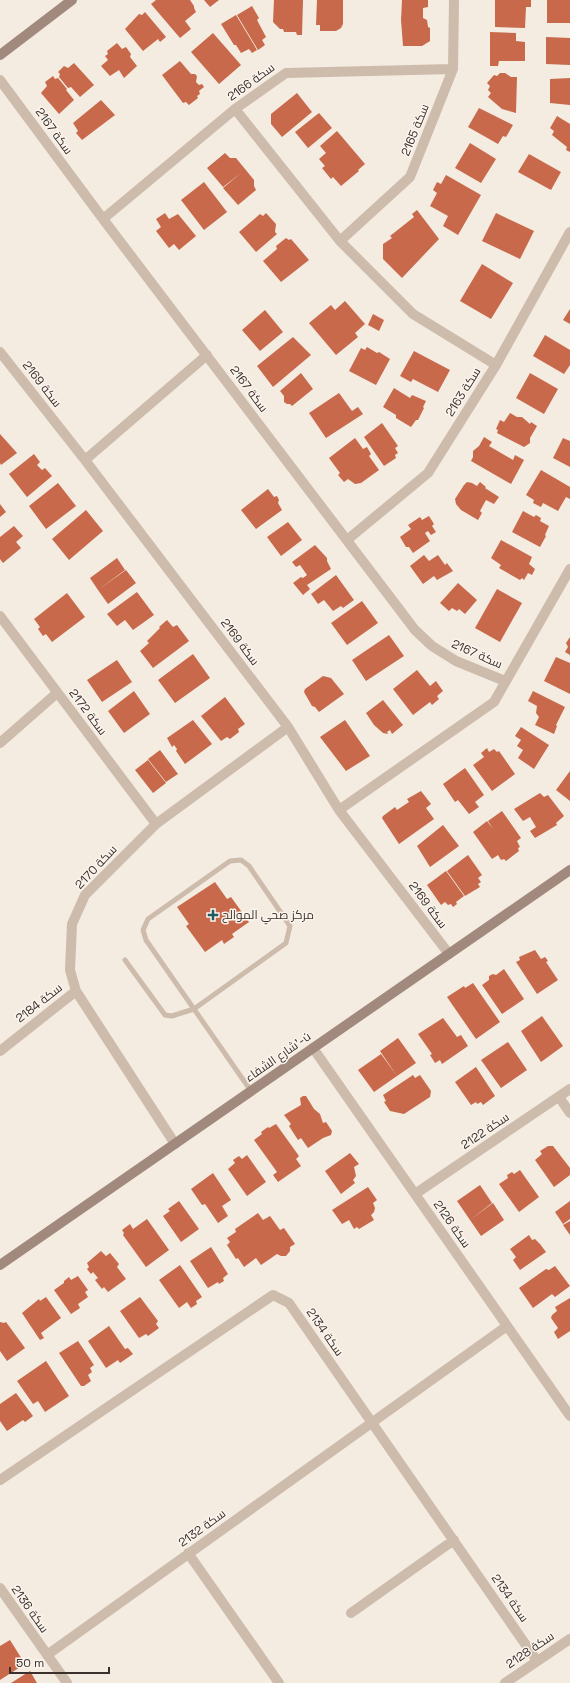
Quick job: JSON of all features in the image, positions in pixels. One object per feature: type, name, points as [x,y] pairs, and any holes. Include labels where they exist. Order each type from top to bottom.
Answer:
[{"type":"street","points":[[0,55],[72,0]]},
{"type":"street","name":"سكة 2165","points":[[340,241],[410,177],[453,69],[454,0]]},
{"type":"street","name":"سكة 2166","points":[[103,219],[235,109],[286,73],[453,69]]},
{"type":"street","name":"سكة 2167","points":[[0,80],[103,219],[415,630],[432,646],[456,661],[506,681]]},
{"type":"street","points":[[235,109],[340,241],[413,314],[496,365]]},
{"type":"street","name":"سكة 2163","points":[[347,540],[428,473],[496,365],[570,232]]},
{"type":"street","name":"سكة 2169","points":[[0,352],[86,460],[288,727],[339,810],[449,954]]},
{"type":"street","points":[[86,460],[207,355]]},
{"type":"street","points":[[339,810],[494,702],[570,569]]},
{"type":"street","name":"سكة 2172","points":[[0,616],[156,824]]},
{"type":"street","points":[[0,743],[57,693]]},
{"type":"street","name":"سكة 2170","points":[[175,1144],[76,991],[70,970],[72,924],[85,895],[156,824],[288,727]]},
{"type":"street","name":"شارع الشفاء'-ú","points":[[0,1265],[570,870]]},
{"type":"street","name":"سكة 2184","points":[[0,1051],[76,991]]},
{"type":"street","name":"سكة 2126","points":[[313,1048],[570,1416]]},
{"type":"street","name":"سكة 2122","points":[[415,1194],[570,1089]]},
{"type":"street","points":[[559,1097],[570,1113]]},
{"type":"street","name":"سكة 2134","points":[[0,1480],[273,1296],[289,1303],[537,1661]]},
{"type":"street","name":"سكة 2132","points":[[47,1655],[507,1326]]},
{"type":"street","points":[[351,1613],[454,1540]]},
{"type":"street","points":[[188,1554],[279,1683]]},
{"type":"street","name":"سكة 2136","points":[[0,1588],[67,1683]]},
{"type":"street","name":"سكة 2128","points":[[505,1683],[570,1639]]},
{"type":"lane","points":[[125,960],[165,1015],[172,1016],[194,1009],[286,943],[290,926],[249,866],[241,860],[230,861],[148,919],[143,930],[146,940],[194,1009],[251,1091]]},
{"type":"building","points":[[156,0],[190,0],[196,12],[185,21],[191,29],[180,38],[151,4]]},
{"type":"building","points":[[204,0],[219,0],[210,7]]},
{"type":"building","points":[[274,0],[303,0],[302,35],[297,35],[296,32],[284,32],[283,29],[280,29],[273,22]]},
{"type":"building","points":[[317,0],[343,0],[343,24],[341,28],[336,31],[320,31],[320,25],[316,25]]},
{"type":"building","points":[[402,0],[428,0],[428,7],[423,8],[423,18],[427,20],[428,27],[430,28],[430,41],[422,46],[403,46],[401,20]]},
{"type":"building","points":[[495,0],[531,0],[531,7],[526,7],[525,28],[495,27]]},
{"type":"building","points":[[547,0],[570,0],[570,23],[547,23]]},
{"type":"building","points":[[252,6],[259,18],[257,20],[266,37],[262,40],[265,45],[258,50],[237,15]]},
{"type":"building","points":[[145,12],[166,37],[160,42],[158,39],[143,51],[125,29],[139,14],[142,15]]},
{"type":"building","points":[[236,15],[257,50],[252,53],[249,49],[241,53],[236,45],[234,45],[221,24]]},
{"type":"building","points":[[490,32],[516,33],[516,41],[525,42],[525,61],[499,61],[498,66],[490,66]]},
{"type":"building","points":[[213,33],[241,65],[219,84],[191,52]]},
{"type":"building","points":[[546,37],[570,38],[570,65],[546,64]]},
{"type":"building","points":[[117,43],[122,49],[126,47],[131,54],[130,57],[137,66],[124,78],[119,70],[110,76],[101,66],[108,60],[105,56],[108,54],[107,51]]},
{"type":"building","points":[[180,61],[191,74],[195,74],[197,76],[196,82],[199,85],[202,84],[204,87],[199,91],[200,94],[197,96],[198,98],[189,105],[186,102],[183,103],[162,75]]},
{"type":"building","points":[[74,63],[94,85],[80,97],[71,87],[68,88],[59,77],[60,74],[58,72],[64,66],[68,68]]},
{"type":"building","points":[[500,73],[505,73],[511,77],[517,77],[516,113],[502,109],[488,97],[491,93],[488,90],[490,86],[487,83],[494,75],[497,76]]},
{"type":"building","points":[[53,76],[55,79],[58,78],[74,100],[59,114],[41,93],[47,86],[45,82]]},
{"type":"building","points":[[570,78],[570,105],[550,103],[550,79]]},
{"type":"building","points":[[297,93],[312,112],[282,137],[271,124],[271,114]]},
{"type":"building","points":[[101,100],[115,115],[82,140],[76,133],[78,131],[73,123]]},
{"type":"building","points":[[479,108],[513,125],[506,137],[503,136],[498,144],[468,127]]},
{"type":"building","points":[[319,113],[332,128],[308,148],[295,132]]},
{"type":"building","points":[[557,116],[570,124],[570,152],[566,150],[567,147],[552,135],[554,131],[550,128]]},
{"type":"building","points":[[337,131],[365,164],[341,186],[333,177],[331,179],[322,168],[325,166],[319,159],[326,153],[320,146]]},
{"type":"building","points":[[470,143],[496,159],[481,183],[455,168]]},
{"type":"building","points":[[225,153],[230,158],[236,158],[254,180],[256,190],[238,205],[223,188],[241,173],[223,187],[207,168]]},
{"type":"building","points":[[529,154],[561,172],[551,190],[518,172]]},
{"type":"building","points":[[446,175],[481,195],[458,235],[443,226],[448,216],[430,206],[437,193],[433,190],[437,182],[441,184]]},
{"type":"building","points":[[204,182],[227,212],[204,230],[181,200]]},
{"type":"building","points":[[417,210],[439,239],[402,278],[383,259],[383,244],[392,238],[390,236],[414,217],[412,214]]},
{"type":"building","points":[[165,213],[169,219],[178,214],[196,236],[179,250],[174,244],[169,248],[156,231],[161,227],[156,219]]},
{"type":"building","points":[[266,213],[276,224],[275,232],[277,234],[256,252],[239,232],[260,214],[263,216]]},
{"type":"building","points":[[496,213],[534,231],[520,259],[482,241]]},
{"type":"building","points":[[286,238],[289,240],[291,239],[309,260],[281,282],[263,261],[277,249],[276,246]]},
{"type":"building","points":[[482,264],[513,283],[491,319],[460,301]]},
{"type":"building","points":[[345,301],[365,324],[355,333],[358,337],[336,355],[309,323],[331,305],[335,310]]},
{"type":"building","points":[[570,309],[570,324],[563,320]]},
{"type":"building","points":[[265,310],[283,332],[260,351],[242,330]]},
{"type":"building","points":[[373,314],[384,320],[379,331],[368,325]]},
{"type":"building","points":[[545,335],[570,350],[570,365],[564,374],[533,356]]},
{"type":"building","points":[[293,337],[311,355],[273,387],[257,366]]},
{"type":"building","points":[[367,347],[390,359],[376,385],[349,371],[361,348],[365,350]]},
{"type":"building","points":[[414,351],[450,370],[438,392],[413,379],[411,382],[400,376]]},
{"type":"building","points":[[301,373],[313,389],[292,406],[284,402],[284,396],[280,391]]},
{"type":"building","points":[[530,373],[558,389],[544,414],[516,398]]},
{"type":"building","points":[[394,388],[410,398],[412,395],[426,401],[418,420],[416,420],[411,427],[396,418],[396,415],[383,407]]},
{"type":"building","points":[[339,393],[352,411],[358,407],[363,414],[326,438],[309,413]]},
{"type":"building","points":[[510,413],[517,417],[522,417],[530,424],[531,422],[537,426],[530,438],[530,443],[524,447],[497,433],[498,430],[496,429],[500,420],[504,422]]},
{"type":"building","points":[[382,423],[398,446],[395,448],[398,453],[395,455],[396,458],[384,466],[364,437]]},
{"type":"building","points":[[0,434],[17,453],[1,465],[0,463]]},
{"type":"building","points":[[484,437],[492,442],[489,446],[513,460],[515,455],[524,460],[511,484],[471,461],[473,451],[479,446]]},
{"type":"building","points":[[355,438],[363,449],[367,447],[371,454],[369,456],[379,470],[361,483],[355,484],[348,479],[344,482],[338,475],[340,473],[329,458]]},
{"type":"building","points":[[563,438],[570,441],[570,467],[553,458]]},
{"type":"building","points":[[34,454],[40,462],[37,465],[42,470],[45,468],[52,476],[27,497],[9,474]]},
{"type":"building","points":[[541,470],[570,487],[570,499],[566,497],[558,511],[543,503],[541,507],[533,503],[534,500],[526,495]]},
{"type":"building","points":[[467,482],[477,486],[480,482],[486,487],[485,488],[499,497],[494,504],[486,500],[480,511],[482,513],[478,520],[461,510],[456,504],[455,499]]},
{"type":"building","points":[[58,483],[76,506],[46,529],[29,506]]},
{"type":"building","points":[[268,489],[274,497],[277,496],[279,500],[278,503],[282,510],[256,529],[241,510]]},
{"type":"building","points":[[0,504],[6,512],[0,517]]},
{"type":"building","points":[[86,510],[103,531],[69,560],[52,539]]},
{"type":"building","points":[[523,511],[534,517],[536,515],[541,518],[540,521],[549,526],[540,547],[512,532]]},
{"type":"building","points":[[429,516],[434,524],[432,526],[436,532],[431,535],[428,531],[425,533],[430,541],[413,553],[409,547],[406,547],[400,537],[411,529],[408,525],[420,517],[422,520]]},
{"type":"building","points":[[288,522],[302,540],[281,556],[267,537]]},
{"type":"building","points":[[14,526],[23,536],[16,542],[21,548],[3,563],[0,559],[0,537]]},
{"type":"building","points":[[501,540],[532,557],[529,564],[535,569],[532,575],[528,573],[524,580],[522,578],[520,580],[499,568],[501,565],[491,558]]},
{"type":"building","points":[[315,545],[327,558],[331,569],[307,585],[310,589],[303,595],[293,583],[301,577],[303,578],[307,575],[300,565],[296,567],[292,562]]},
{"type":"building","points":[[424,555],[429,561],[438,555],[445,565],[447,563],[453,571],[437,580],[434,576],[423,584],[410,566]]},
{"type":"building","points":[[117,558],[125,570],[98,590],[90,578]]},
{"type":"building","points":[[126,570],[136,583],[108,604],[98,590]]},
{"type":"building","points":[[336,575],[354,600],[343,608],[341,606],[333,611],[324,600],[318,604],[311,594]]},
{"type":"building","points":[[458,583],[477,600],[465,614],[459,609],[457,611],[452,608],[449,611],[440,603]]},
{"type":"building","points":[[497,589],[522,603],[500,642],[475,628]]},
{"type":"building","points":[[137,592],[154,615],[133,630],[125,620],[117,626],[107,614]]},
{"type":"building","points":[[67,593],[85,617],[52,642],[46,634],[43,636],[38,629],[40,627],[34,619]]},
{"type":"building","points":[[362,601],[378,623],[347,645],[331,623]]},
{"type":"building","points":[[167,620],[173,627],[177,625],[189,641],[153,668],[140,651],[149,643],[147,641]]},
{"type":"building","points":[[389,635],[404,656],[366,681],[352,660]]},
{"type":"building","points":[[570,637],[570,655],[565,652],[568,647],[566,643]]},
{"type":"building","points":[[193,654],[210,678],[175,703],[158,680]]},
{"type":"building","points":[[556,657],[570,663],[570,694],[544,681]]},
{"type":"building","points":[[117,660],[132,682],[102,702],[87,680]]},
{"type":"building","points":[[417,670],[430,686],[436,681],[443,691],[437,696],[439,699],[432,705],[430,702],[413,715],[393,689]]},
{"type":"building","points":[[323,676],[331,678],[344,694],[319,712],[312,706],[304,692],[305,689]]},
{"type":"building","points":[[134,691],[150,714],[124,733],[108,711]]},
{"type":"building","points":[[533,691],[565,707],[556,725],[554,734],[535,725],[539,717],[536,713],[537,706],[528,701]]},
{"type":"building","points":[[225,697],[245,724],[238,729],[239,732],[230,739],[227,737],[221,741],[201,716]]},
{"type":"building","points":[[383,700],[403,725],[392,734],[390,730],[387,732],[388,734],[383,733],[374,725],[366,713]]},
{"type":"building","points":[[193,720],[212,744],[185,764],[176,751],[177,749],[174,745],[172,747],[167,738]]},
{"type":"building","points":[[345,720],[370,756],[346,771],[320,737]]},
{"type":"building","points":[[521,727],[549,745],[534,769],[518,758],[523,750],[517,746],[521,740],[515,736]]},
{"type":"building","points":[[487,748],[489,752],[494,749],[497,752],[499,751],[515,774],[492,791],[473,765],[484,757],[481,753]]},
{"type":"building","points":[[160,750],[178,774],[166,782],[148,759]]},
{"type":"building","points":[[148,760],[166,783],[153,793],[135,770]]},
{"type":"building","points":[[465,768],[484,795],[475,802],[479,807],[469,814],[458,800],[455,802],[443,784]]},
{"type":"building","points":[[570,771],[570,801],[556,790]]},
{"type":"building","points":[[421,791],[431,804],[426,808],[434,819],[399,844],[382,818],[395,807],[397,810],[409,802],[407,799]]},
{"type":"building","points":[[540,793],[544,797],[548,795],[564,816],[556,823],[557,825],[535,838],[530,831],[536,827],[530,817],[523,821],[514,809]]},
{"type":"building","points":[[502,811],[521,838],[517,841],[520,847],[518,848],[519,851],[506,861],[504,859],[501,860],[498,855],[492,859],[473,832],[487,821],[493,829],[488,821]]},
{"type":"building","points":[[443,825],[459,846],[430,867],[417,846]]},
{"type":"building","points":[[468,855],[482,875],[478,878],[481,882],[478,884],[480,887],[465,896],[447,871]]},
{"type":"building","points":[[446,871],[464,896],[456,902],[457,904],[453,907],[451,904],[448,905],[445,902],[441,905],[427,885]]},
{"type":"building","name":"مركز صحي الموالح","points":[[215,882],[227,899],[231,897],[249,922],[232,934],[234,937],[224,944],[222,940],[205,952],[186,926],[189,924],[177,907]]},
{"type":"building","points":[[535,950],[541,959],[545,957],[548,961],[546,962],[558,980],[537,994],[516,962],[520,960],[519,957]]},
{"type":"building","points":[[504,969],[524,999],[502,1014],[482,985],[489,980],[489,976],[493,974],[496,975]]},
{"type":"building","points":[[473,983],[500,1022],[476,1039],[447,997],[464,986],[465,988]]},
{"type":"building","points":[[542,1016],[563,1046],[541,1062],[521,1031]]},
{"type":"building","points":[[443,1018],[457,1037],[461,1035],[468,1046],[442,1064],[440,1060],[435,1063],[430,1055],[432,1054],[418,1034]]},
{"type":"building","points":[[398,1038],[416,1063],[397,1076],[380,1051]]},
{"type":"building","points":[[508,1042],[527,1070],[501,1088],[481,1060]]},
{"type":"building","points":[[381,1054],[397,1076],[374,1092],[358,1070]]},
{"type":"building","points":[[476,1067],[495,1096],[483,1105],[481,1102],[477,1104],[476,1102],[471,1105],[455,1082]]},
{"type":"building","points":[[413,1075],[415,1078],[420,1075],[431,1091],[430,1097],[404,1114],[390,1111],[384,1102],[386,1101],[383,1095]]},
{"type":"building","points":[[306,1096],[314,1109],[320,1114],[323,1123],[326,1122],[332,1131],[331,1135],[323,1138],[308,1148],[301,1138],[298,1140],[289,1126],[291,1124],[284,1115],[301,1105],[300,1098]]},
{"type":"building","points":[[276,1124],[299,1156],[296,1159],[301,1166],[278,1182],[273,1175],[277,1172],[254,1140],[262,1134],[261,1132]]},
{"type":"building","points":[[548,1146],[553,1146],[570,1168],[570,1175],[554,1187],[535,1160],[542,1154],[540,1151]]},
{"type":"building","points":[[350,1153],[359,1164],[354,1167],[356,1176],[353,1180],[355,1183],[341,1194],[325,1171]]},
{"type":"building","points":[[247,1155],[266,1182],[247,1196],[228,1169],[235,1163],[233,1160],[239,1156],[242,1159]]},
{"type":"building","points":[[520,1170],[539,1197],[519,1212],[499,1184],[508,1178],[507,1175],[512,1172],[514,1174]]},
{"type":"building","points":[[213,1173],[231,1200],[222,1206],[228,1216],[218,1223],[205,1204],[202,1205],[191,1189]]},
{"type":"building","points":[[480,1185],[492,1203],[470,1220],[457,1201]]},
{"type":"building","points":[[368,1187],[377,1200],[373,1203],[375,1208],[371,1215],[374,1220],[359,1229],[357,1227],[354,1229],[349,1220],[342,1224],[332,1210]]},
{"type":"building","points":[[179,1201],[199,1229],[181,1242],[163,1216],[170,1211],[168,1209]]},
{"type":"building","points":[[570,1201],[570,1219],[563,1224],[555,1212]]},
{"type":"building","points":[[493,1203],[504,1220],[481,1236],[470,1220]]},
{"type":"building","points":[[258,1213],[263,1220],[270,1216],[280,1230],[284,1228],[295,1244],[290,1247],[290,1251],[286,1256],[277,1254],[261,1265],[256,1258],[244,1267],[238,1258],[236,1259],[227,1245],[230,1242],[227,1238],[236,1232],[235,1229]]},
{"type":"building","points":[[147,1219],[169,1250],[146,1267],[123,1235],[124,1233],[122,1230],[130,1224],[133,1229]]},
{"type":"building","points":[[570,1221],[570,1235],[563,1225]]},
{"type":"building","points":[[529,1235],[532,1240],[535,1239],[540,1244],[546,1252],[520,1270],[513,1260],[516,1257],[510,1249]]},
{"type":"building","points":[[211,1247],[228,1274],[223,1278],[224,1281],[219,1284],[218,1282],[208,1288],[190,1261]]},
{"type":"building","points":[[101,1251],[106,1256],[110,1253],[119,1264],[117,1267],[126,1279],[108,1292],[104,1287],[102,1289],[95,1280],[98,1278],[93,1272],[91,1274],[87,1269],[89,1267],[87,1263]]},
{"type":"building","points":[[180,1265],[202,1297],[196,1301],[197,1304],[191,1308],[187,1302],[179,1308],[159,1280]]},
{"type":"building","points":[[555,1266],[570,1286],[555,1297],[552,1294],[533,1308],[519,1288],[546,1269],[549,1270]]},
{"type":"building","points":[[78,1276],[88,1290],[85,1292],[88,1297],[78,1304],[80,1308],[71,1314],[54,1290],[64,1283],[64,1281],[69,1277],[71,1280]]},
{"type":"building","points":[[46,1297],[61,1318],[41,1333],[44,1338],[40,1340],[22,1313],[39,1299],[40,1301]]},
{"type":"building","points":[[140,1297],[158,1321],[156,1324],[159,1328],[148,1336],[146,1334],[139,1338],[120,1311]]},
{"type":"building","points":[[570,1298],[570,1331],[558,1339],[554,1332],[558,1328],[551,1318],[557,1311],[555,1307]]},
{"type":"building","points":[[0,1322],[6,1322],[25,1348],[7,1361],[0,1351]]},
{"type":"building","points":[[109,1326],[125,1349],[128,1348],[133,1354],[120,1363],[118,1360],[106,1368],[88,1341]]},
{"type":"building","points":[[78,1341],[94,1365],[90,1368],[92,1372],[88,1375],[91,1381],[84,1386],[81,1386],[59,1353]]},
{"type":"building","points":[[46,1361],[69,1396],[45,1412],[38,1401],[33,1404],[17,1381]]},
{"type":"building","points":[[16,1393],[33,1416],[25,1422],[23,1420],[7,1431],[0,1421],[0,1404]]},
{"type":"building","points":[[10,1640],[25,1664],[0,1680],[0,1646]]},
{"type":"building","points":[[30,1671],[37,1683],[11,1683]]},
{"type":"place","name":"مركز صحي الموالح","points":[[213,915]]}]
